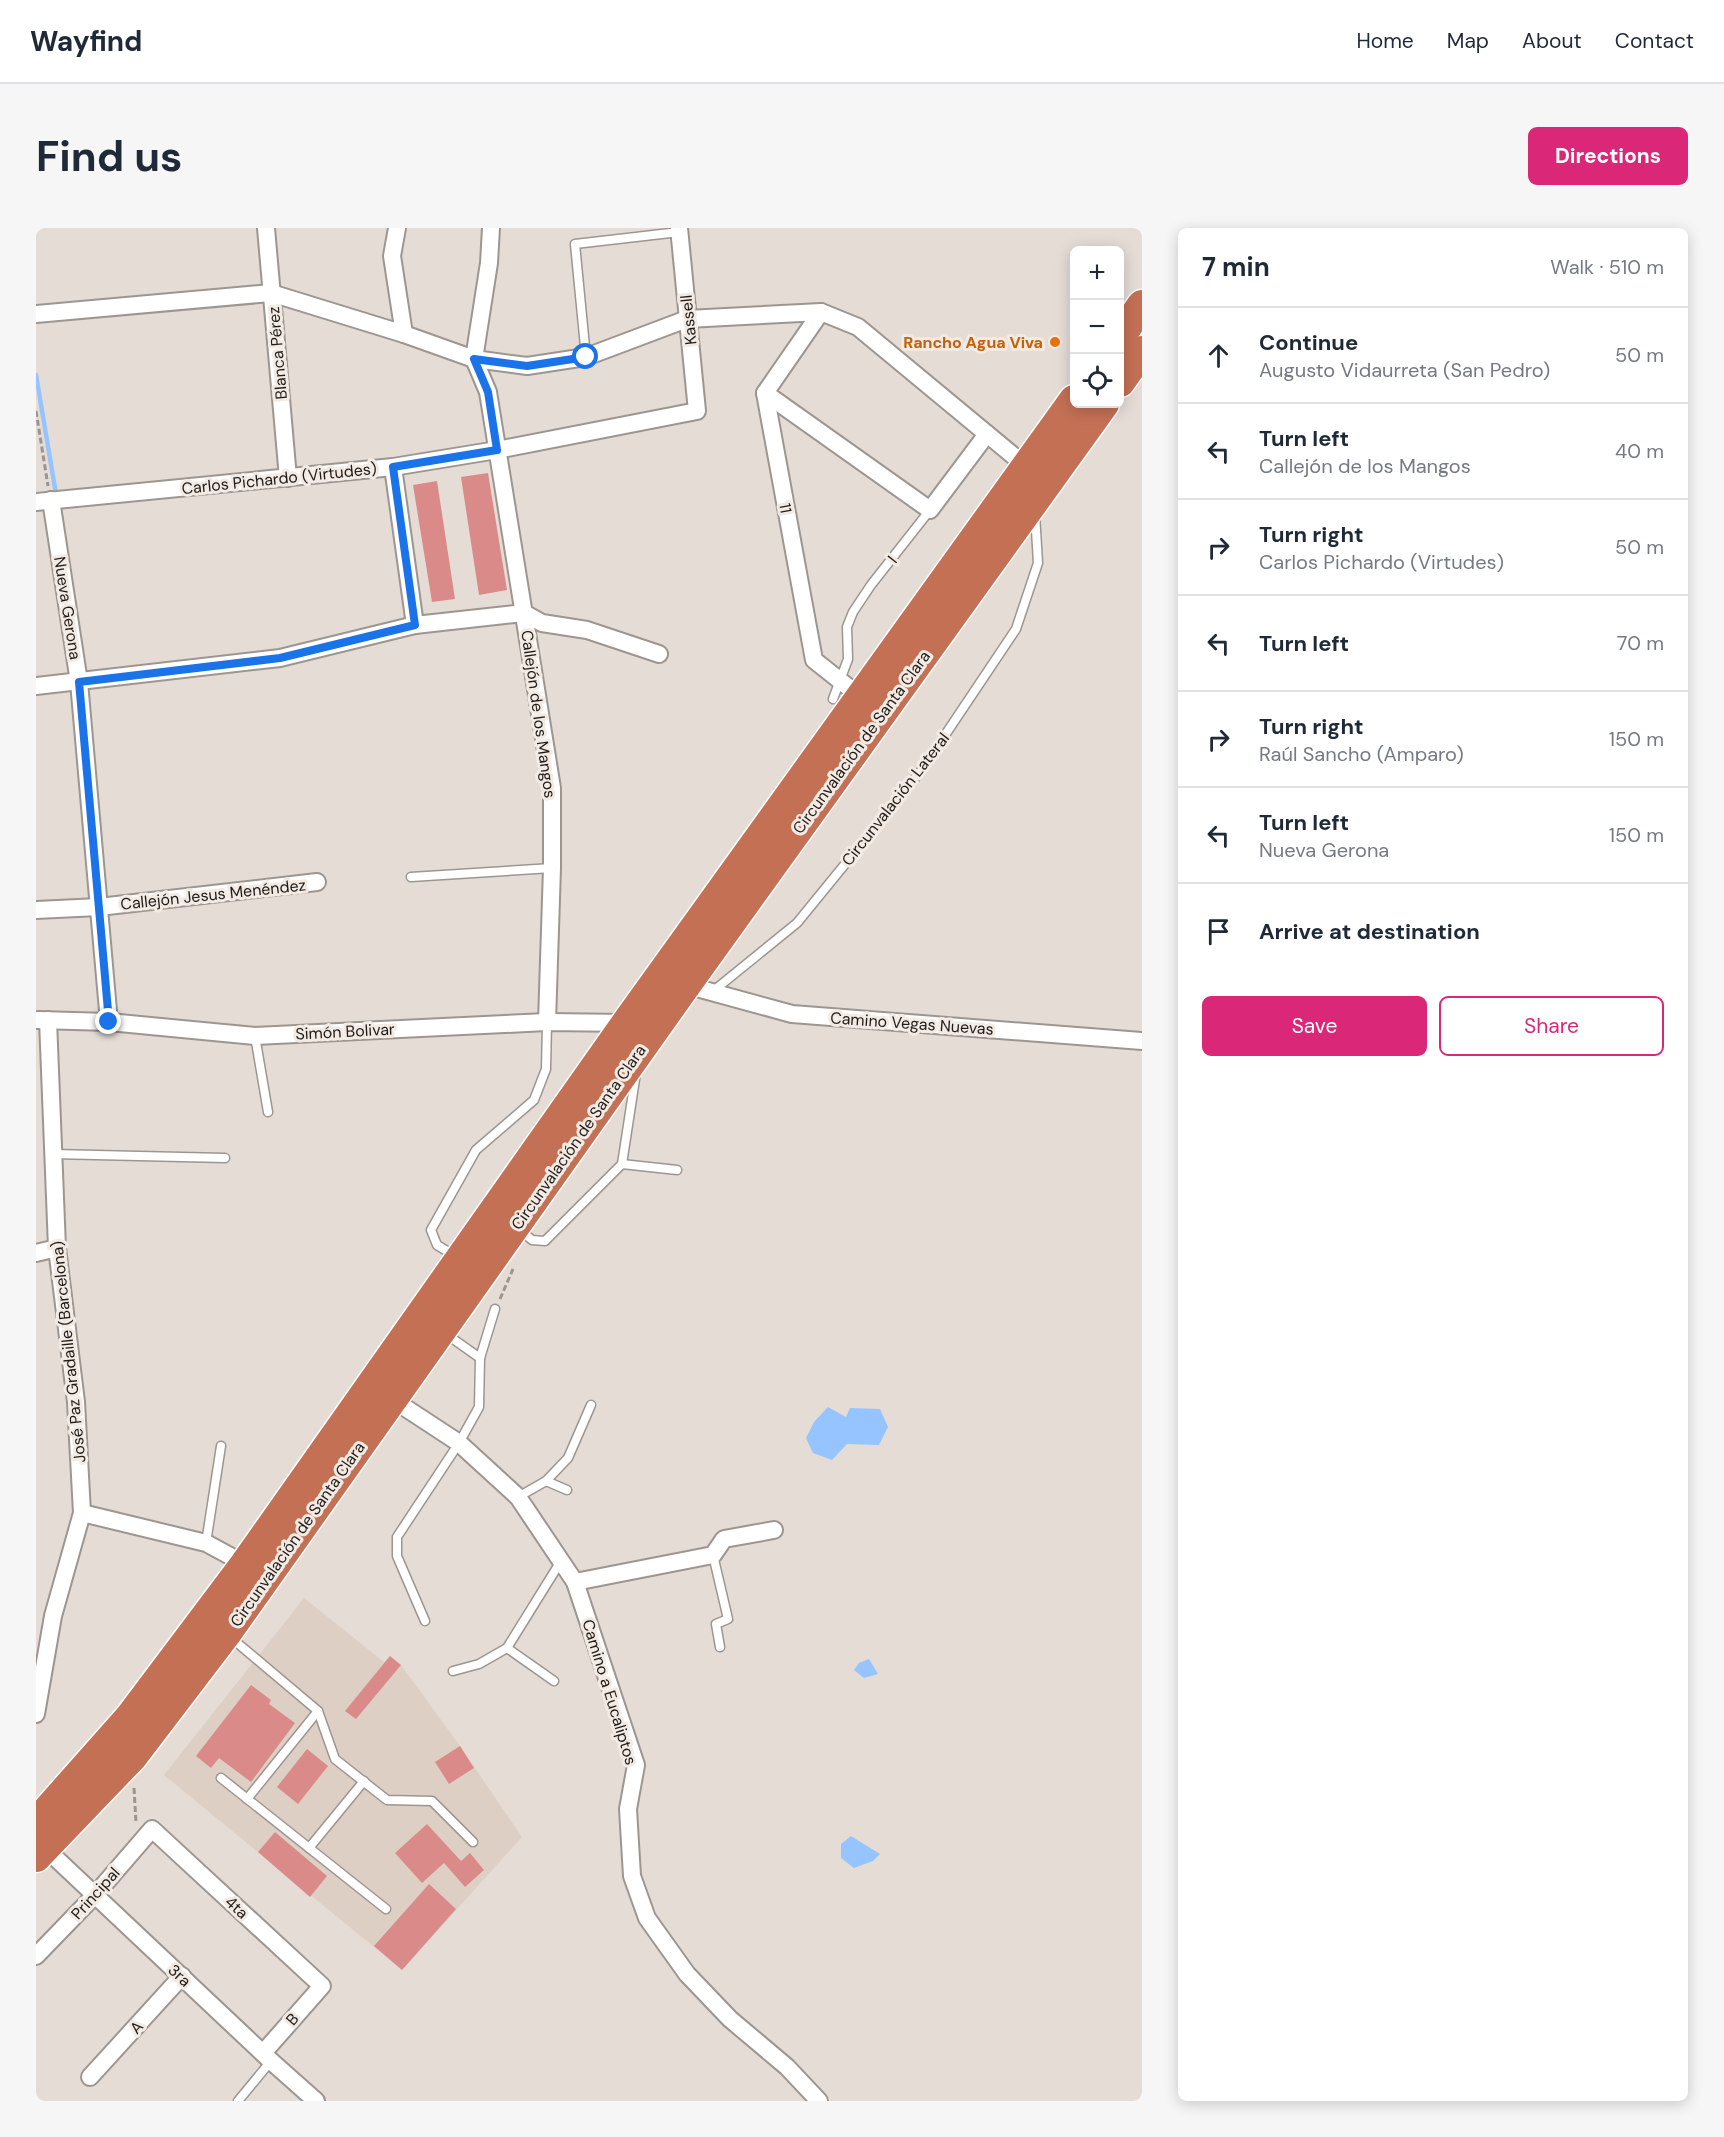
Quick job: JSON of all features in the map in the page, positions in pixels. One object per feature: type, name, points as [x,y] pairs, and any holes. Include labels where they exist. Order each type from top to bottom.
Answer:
[{"type":"highway","points":[[1124,330],[1142,305]]},
{"type":"highway","points":[[1124,375],[1142,351]]},
{"type":"highway","name":"Circunvalación de Santa Clara","points":[[39,1843],[133,1756],[226,1634],[440,1331],[524,1233],[639,1036],[845,693],[1027,467],[1070,406]]},
{"type":"highway","name":"Circunvalación de Santa Clara","points":[[39,1843],[245,1564],[460,1259],[639,1036],[699,989],[1101,408]]},
{"type":"street","name":"Blanca Pérez","points":[[266,228],[288,478]]},
{"type":"street","points":[[397,228],[392,256],[404,334]]},
{"type":"street","points":[[474,359],[489,263],[490,228]]},
{"type":"street","name":"Kassell","points":[[679,230],[697,411]]},
{"type":"street","points":[[36,314],[271,293],[404,334],[474,359],[527,366],[586,357],[687,319],[821,312],[858,327],[1027,467]]},
{"type":"street","points":[[821,312],[765,393],[930,510]]},
{"type":"street","name":"Callejón de los Mangos","points":[[474,359],[488,392],[552,788],[547,1022]]},
{"type":"street","name":"11","points":[[765,393],[814,660],[845,693]]},
{"type":"street","name":"Carlos Pichardo (Virtudes)","points":[[43,501],[393,467],[497,450],[697,411]]},
{"type":"street","name":"I","points":[[930,510],[987,434]]},
{"type":"street","points":[[393,467],[415,625]]},
{"type":"street","name":"Nueva Gerona","points":[[43,501],[79,682],[109,1022]]},
{"type":"street","points":[[36,686],[280,658],[415,625],[524,613],[542,623],[587,630],[659,654]]},
{"type":"street","name":"Callejón Jesus Menéndez","points":[[36,910],[99,907],[317,882]]},
{"type":"street","name":"Camino Vegas Nuevas","points":[[699,989],[792,1014],[1142,1041]]},
{"type":"street","name":"Simón Bolivar","points":[[42,1020],[109,1022],[255,1036],[547,1022],[639,1036]]},
{"type":"street","name":"José Paz Gradaille (Barcelona)","points":[[36,1714],[53,1616],[82,1513],[76,1402],[57,1248],[53,1154],[42,1020]]},
{"type":"street","points":[[36,1253],[57,1248]]},
{"type":"street","name":"Camino a Eucaliptos","points":[[392,1399],[459,1443],[518,1497],[575,1582],[636,1765],[628,1809],[632,1876],[647,1918],[687,1974],[730,2019],[787,2067],[819,2101]]},
{"type":"street","points":[[82,1513],[206,1543],[245,1564]]},
{"type":"street","points":[[575,1582],[713,1555],[724,1539],[774,1530]]},
{"type":"street","points":[[36,1618],[53,1616]]},
{"type":"street","name":"Principal","points":[[36,1956],[152,1829]]},
{"type":"street","name":"4ta","points":[[152,1829],[322,1986]]},
{"type":"street","name":"3ra","points":[[39,1843],[316,2101]]},
{"type":"street","name":"A","points":[[90,2077],[182,1976]]},
{"type":"street","name":"B","points":[[267,2057],[322,1986]]},
{"type":"lane","points":[[586,357],[575,244],[679,230]]},
{"type":"lane","name":"Circunvalación Lateral","points":[[699,989],[797,922],[921,771],[1016,629],[1038,562],[1034,502]]},
{"type":"lane","name":"I","points":[[845,693],[848,659],[847,627],[853,612],[871,585],[930,510]]},
{"type":"lane","points":[[411,877],[552,868]]},
{"type":"lane","name":"Callejón de los Mangos","points":[[460,1259],[437,1245],[431,1230],[476,1150],[534,1100],[546,1069],[547,1022]]},
{"type":"lane","points":[[255,1036],[268,1112]]},
{"type":"lane","points":[[524,1233],[545,1241],[622,1164],[639,1036]]},
{"type":"lane","points":[[53,1154],[225,1158]]},
{"type":"lane","points":[[622,1164],[677,1170]]},
{"type":"lane","points":[[425,1621],[397,1556],[397,1537],[459,1443],[479,1407],[480,1358],[495,1309]]},
{"type":"lane","points":[[440,1331],[480,1358]]},
{"type":"lane","points":[[518,1497],[546,1481],[568,1458],[591,1405]]},
{"type":"lane","points":[[206,1543],[222,1446]]},
{"type":"lane","points":[[546,1481],[567,1490]]},
{"type":"lane","points":[[713,1555],[728,1619],[716,1624],[720,1647]]},
{"type":"lane","points":[[453,1671],[479,1664],[507,1647],[561,1560]]},
{"type":"lane","points":[[226,1634],[318,1711],[335,1759],[387,1800],[432,1801],[472,1842]]},
{"type":"lane","points":[[507,1647],[554,1681]]},
{"type":"lane","points":[[247,1799],[318,1711]]},
{"type":"lane","points":[[221,1779],[386,1909]]},
{"type":"lane","points":[[309,1848],[364,1781]]},
{"type":"lane","name":"B","points":[[238,2101],[267,2057]]},
{"type":"path","points":[[36,411],[43,501]]},
{"type":"path","points":[[495,1309],[516,1262],[524,1233]]},
{"type":"path","points":[[134,1787],[137,1846]]},
{"type":"shaded area","points":[[304,1598],[384,1662],[390,1656],[401,1665],[522,1837],[402,1970],[164,1775]]},
{"type":"water","points":[[828,1407],[846,1417],[850,1408],[880,1409],[888,1427],[879,1445],[847,1444],[832,1460],[813,1453],[806,1438],[814,1422]]},
{"type":"water","points":[[869,1659],[878,1674],[864,1678],[854,1670],[859,1663]]},
{"type":"water","points":[[851,1836],[880,1854],[873,1861],[854,1868],[841,1858],[841,1844]]},
{"type":"building","points":[[488,473],[507,590],[479,595],[461,477]]},
{"type":"building","points":[[437,481],[455,599],[432,602],[413,485]]},
{"type":"building","points":[[390,1656],[401,1665],[356,1719],[345,1711]]},
{"type":"building","points":[[251,1685],[271,1700],[269,1704],[295,1723],[251,1782],[219,1758],[211,1768],[196,1756]]},
{"type":"building","points":[[460,1746],[474,1768],[449,1784],[435,1762]]},
{"type":"building","points":[[307,1749],[328,1766],[298,1804],[277,1787]]},
{"type":"building","points":[[427,1824],[461,1861],[470,1853],[484,1870],[465,1887],[444,1863],[422,1883],[395,1853]]},
{"type":"building","points":[[275,1832],[327,1876],[310,1897],[258,1852]]},
{"type":"building","points":[[429,1884],[456,1909],[402,1970],[374,1946]]},
{"type":"waterway","points":[[36,375],[56,494]]},
{"type":"place","name":"Rancho Agua Viva","points":[[1055,342]]},
{"type":"route","points":[[109,1022],[79,682],[280,658],[415,625],[393,467],[497,450],[488,392],[474,359],[527,366],[586,357]]}]
